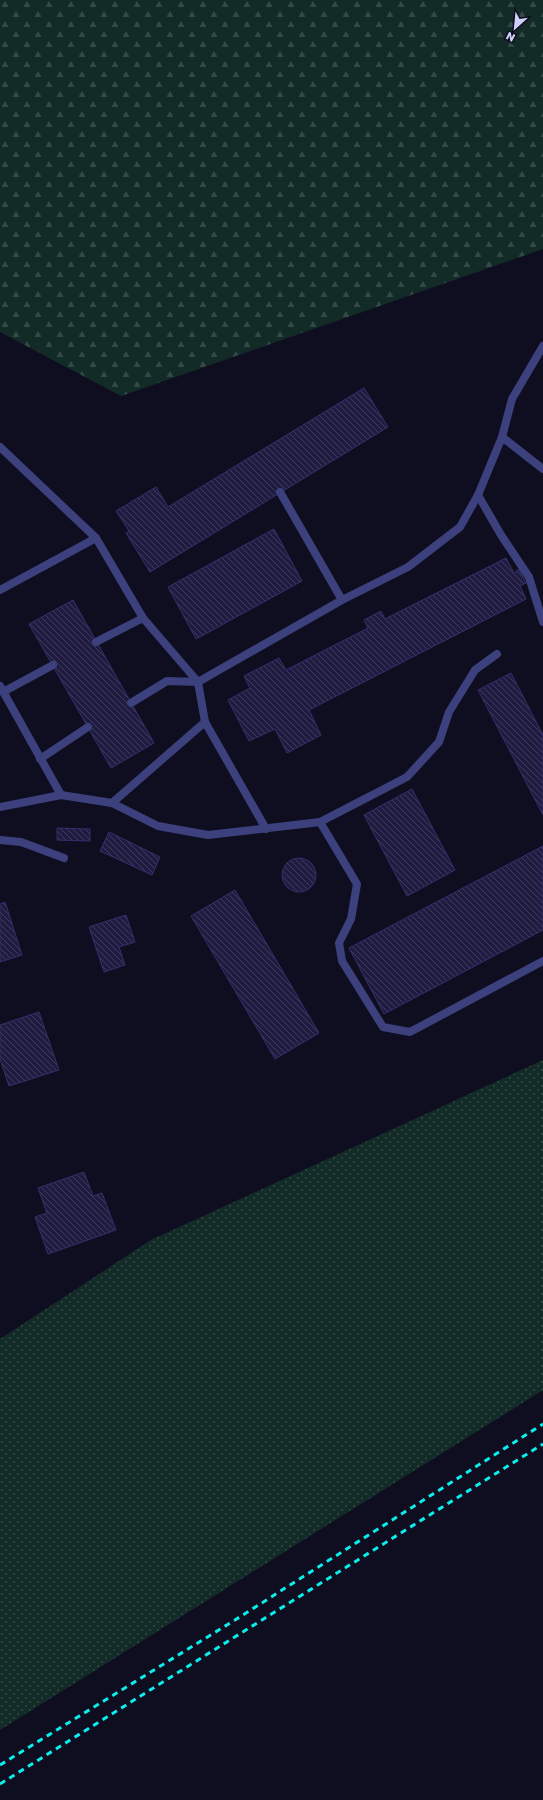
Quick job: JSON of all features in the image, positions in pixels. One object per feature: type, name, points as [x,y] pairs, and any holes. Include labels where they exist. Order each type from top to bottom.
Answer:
[{"type":"street","points":[[131,704],[167,681],[198,682],[342,600],[408,567],[460,527],[478,495],[502,437],[512,399],[543,346]]},
{"type":"street","points":[[502,437],[543,469]]},
{"type":"street","points":[[0,447],[96,538],[143,618],[198,682],[205,722],[266,828]]},
{"type":"street","points":[[280,492],[342,600]]},
{"type":"street","points":[[478,495],[501,535],[529,577],[543,622]]},
{"type":"street","points":[[0,590],[96,538]]},
{"type":"street","points":[[96,642],[143,618]]},
{"type":"street","points":[[0,807],[61,795],[112,803],[158,826],[208,835],[320,822],[407,777],[439,742],[449,712],[475,670],[498,654]]},
{"type":"street","points":[[53,665],[2,689],[61,795]]},
{"type":"street","points":[[112,803],[205,722]]},
{"type":"street","points":[[40,759],[88,727]]},
{"type":"street","points":[[320,822],[357,884],[351,919],[339,943],[342,961],[383,1027],[410,1032],[543,961]]},
{"type":"street","points":[[0,840],[21,842],[64,858]]},
{"type":"green space","points":[[0,0],[543,0],[543,249],[121,396],[0,332]]},
{"type":"green space","points":[[543,1060],[543,1390],[0,1730],[0,1339],[151,1240]]},
{"type":"building","points":[[364,388],[388,427],[150,572],[126,533],[129,531],[116,511],[156,487],[168,507]]},
{"type":"building","points":[[274,529],[302,581],[196,639],[168,587]]},
{"type":"building","points":[[506,558],[514,573],[519,569],[526,583],[520,586],[526,599],[309,710],[321,735],[287,753],[275,729],[249,741],[228,700],[250,688],[244,676],[279,658],[286,670],[368,628],[364,620],[381,611],[385,619]]},
{"type":"building","points":[[73,600],[154,743],[111,768],[29,624]]},
{"type":"building","points":[[511,673],[543,735],[543,815],[478,690]]},
{"type":"building","points":[[412,789],[455,870],[407,896],[364,815]]},
{"type":"building","points":[[57,828],[90,829],[90,841],[57,840]]},
{"type":"building","points":[[109,832],[160,857],[152,875],[100,851]]},
{"type":"building","points":[[543,846],[543,930],[384,1014],[349,948]]},
{"type":"building","points":[[296,858],[302,858],[306,859],[313,865],[316,875],[315,882],[309,889],[302,892],[296,892],[292,891],[285,885],[282,878],[282,872],[283,868],[289,861]]},
{"type":"building","points":[[235,890],[319,1033],[275,1059],[191,916]]},
{"type":"building","points":[[5,902],[22,955],[0,962],[0,904]]},
{"type":"building","points":[[126,915],[135,942],[119,947],[125,965],[104,972],[89,927]]},
{"type":"building","points":[[39,1012],[59,1070],[9,1086],[0,1059],[0,1025]]},
{"type":"building","points":[[84,1172],[93,1196],[102,1193],[116,1230],[48,1254],[35,1217],[47,1213],[38,1188]]},
{"type":"railway","points":[[0,1765],[235,1620],[543,1424]]},
{"type":"railway","points":[[0,1784],[543,1444]]}]
